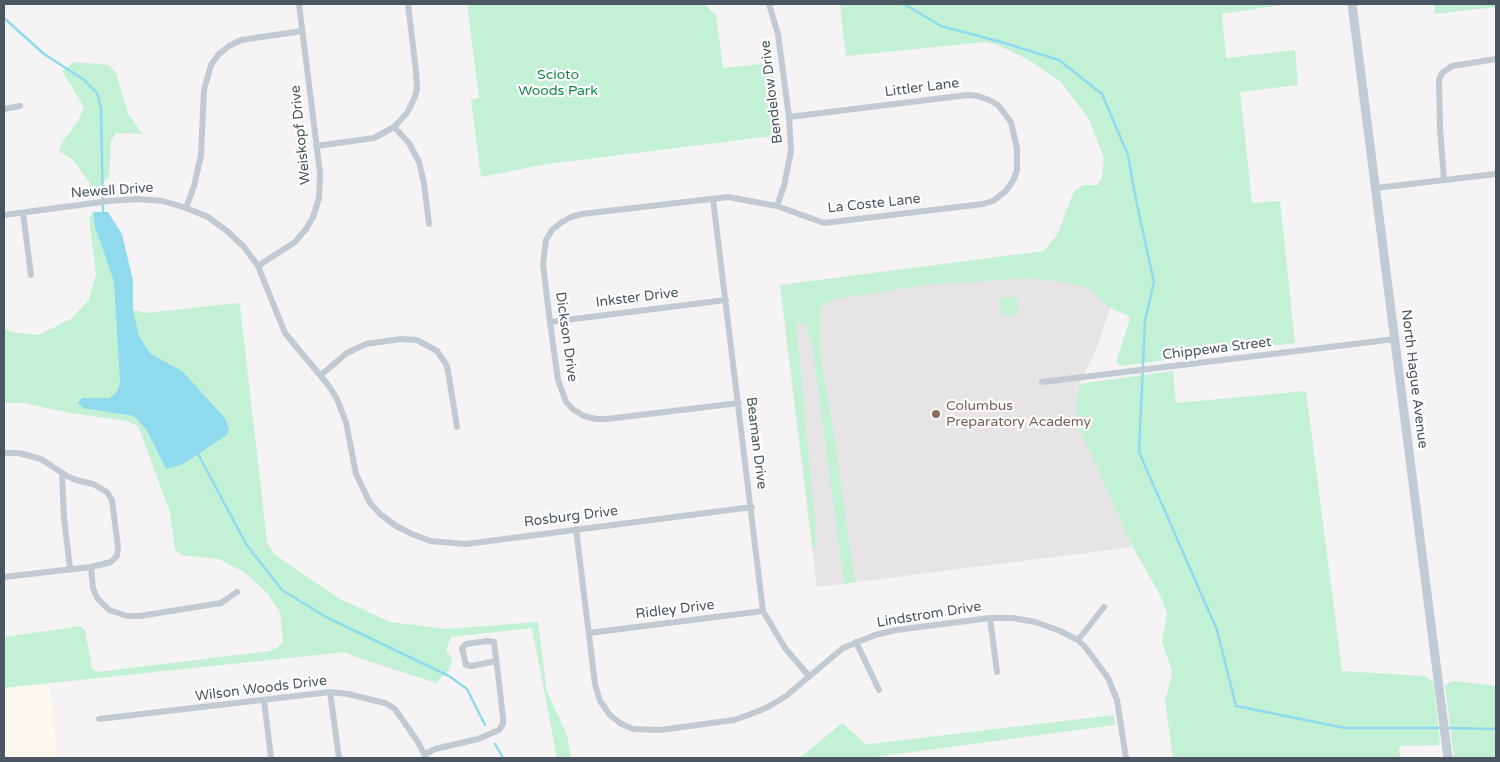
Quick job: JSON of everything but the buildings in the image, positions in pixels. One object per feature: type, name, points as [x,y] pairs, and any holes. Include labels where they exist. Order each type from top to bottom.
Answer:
[{"type":"main road","name":"North Hague Avenue","points":[[1352,4],[1448,758]]},
{"type":"street","name":"Weiskopf Drive","points":[[258,266],[294,242],[306,229],[313,218],[319,198],[320,184],[299,4]]},
{"type":"street","points":[[316,146],[374,138],[394,127],[407,113],[417,88],[408,4]]},
{"type":"street","name":"Bendelow Drive","points":[[769,4],[778,34],[789,117],[791,151],[784,186],[777,206]]},
{"type":"street","points":[[186,208],[194,186],[201,155],[204,90],[211,65],[219,54],[241,40],[302,31]]},
{"type":"street","points":[[1444,179],[1441,150],[1439,80],[1442,73],[1452,66],[1496,59]]},
{"type":"street","name":"Littler Lane","points":[[789,117],[968,95],[984,98],[998,105],[1011,122],[1017,149],[1017,170],[1010,187]]},
{"type":"street","points":[[4,109],[20,106]]},
{"type":"street","points":[[394,127],[409,143],[419,162],[424,183],[429,224]]},
{"type":"street","points":[[1376,188],[1496,174]]},
{"type":"street","name":"La Coste Lane","points":[[562,222],[582,214],[728,197],[777,206],[824,223],[983,204],[1002,196],[1010,187]]},
{"type":"street","name":"Newell Drive","points":[[4,215],[96,202],[137,199],[163,201],[186,208],[208,217],[227,231],[244,247],[258,266],[286,332],[321,375],[337,399],[346,422],[356,474],[363,491],[370,503],[380,514],[396,526]]},
{"type":"street","name":"Beaman Drive","points":[[713,199],[764,612],[785,648],[809,676]]},
{"type":"street","points":[[23,213],[31,275]]},
{"type":"street","name":"Dickson Drive","points":[[562,222],[549,235],[543,264],[558,380],[560,390],[566,402],[584,416],[596,419],[739,403]]},
{"type":"street","name":"Inkster Drive","points":[[550,322],[726,300]]},
{"type":"street","points":[[321,375],[346,354],[366,344],[401,339],[417,340],[436,351],[446,364],[457,427]]},
{"type":"street","name":"Chippewa Street","points":[[1042,382],[1395,339]]},
{"type":"street","points":[[4,453],[28,454],[41,459],[76,480],[101,487],[107,492],[112,500],[118,553],[111,562],[91,567],[4,577]]},
{"type":"street","points":[[62,473],[64,518],[70,568]]},
{"type":"street","name":"Rosburg Drive","points":[[396,526],[430,541],[466,544],[752,507]]},
{"type":"street","name":"Lindstrom Drive","points":[[576,529],[595,684],[600,700],[610,715],[620,723],[633,729],[660,730],[734,720],[768,708],[786,696],[837,652],[856,642],[896,630],[990,618],[1013,618],[1035,622],[1058,630],[1078,640]]},
{"type":"street","points":[[91,567],[93,588],[97,598],[108,610],[127,616],[140,616],[221,602],[237,592]]},
{"type":"street","points":[[1104,607],[1078,640],[1108,678],[1117,700],[1126,758]]},
{"type":"street","name":"Ridley Drive","points":[[589,634],[764,612]]},
{"type":"street","points":[[990,618],[997,672]]},
{"type":"street","points":[[425,756],[435,749],[478,739],[499,730],[503,724],[503,718],[494,642],[466,644],[462,648],[466,665],[472,666],[496,661]]},
{"type":"street","points":[[856,642],[879,690]]},
{"type":"street","points":[[330,692],[339,758]]},
{"type":"street","name":"Wilson Woods Drive","points":[[99,719],[330,692],[369,698],[395,709],[425,756]]},
{"type":"street","points":[[264,700],[271,758]]},
{"type":"shaded area","name":"Columbus Preparatory Academy","points":[[1119,242],[1110,308],[1097,347],[1079,384],[1076,409],[1079,429],[1133,547],[817,587],[780,285]]},
{"type":"shaded area","points":[[49,682],[57,758],[4,758],[4,688]]},
{"type":"green space","name":"Scioto Woods Park","points":[[467,4],[704,4],[716,15],[723,68],[772,63],[780,135],[547,164],[481,177],[471,100],[479,98]]},
{"type":"green space","points":[[840,4],[1288,4],[1222,14],[1226,58],[1295,50],[1298,85],[1240,92],[1252,203],[1280,201],[1295,343],[1120,366],[1116,362],[1130,319],[1127,315],[1110,308],[1091,290],[1080,285],[1031,278],[924,285],[835,299],[823,305],[819,312],[819,345],[833,427],[855,582],[844,584],[812,343],[806,324],[799,322],[796,324],[817,543],[813,551],[780,285],[1044,251],[1057,235],[1074,191],[1083,185],[1098,185],[1102,177],[1104,158],[1089,119],[1061,82],[1029,60],[995,44],[985,42],[846,56]]},
{"type":"green space","points":[[1434,4],[1496,4],[1496,7],[1435,14]]},
{"type":"green space","points":[[74,62],[109,65],[116,73],[128,113],[142,134],[116,133],[111,141],[109,177],[95,190],[73,160],[59,151],[63,141],[78,121],[84,107],[62,71]]},
{"type":"green space","points":[[93,212],[95,227],[114,282],[120,383],[116,393],[109,398],[82,398],[134,416],[146,429],[166,469],[182,371],[151,354],[139,336],[133,310],[148,313],[236,303],[240,305],[267,542],[274,554],[338,598],[390,622],[446,629],[538,622],[547,692],[567,735],[571,758],[557,758],[532,628],[451,637],[446,650],[452,659],[450,669],[436,683],[345,652],[4,688],[4,637],[81,626],[85,630],[92,668],[97,672],[270,651],[283,642],[280,612],[267,593],[244,572],[219,559],[181,555],[175,549],[170,512],[138,426],[126,421],[70,413],[24,403],[4,403],[4,328],[12,332],[39,335],[71,319],[89,300],[96,274],[89,218]]},
{"type":"green space","points":[[1017,297],[1018,315],[1001,316],[1000,298]]},
{"type":"green space","points":[[1173,371],[1176,403],[1306,391],[1342,671],[1424,676],[1433,681],[1440,742],[1438,745],[1401,746],[1399,749],[1400,758],[1173,758],[1165,701],[1172,671],[1162,642],[1167,613],[1161,597],[1133,547],[1079,429],[1076,409],[1079,384]]},
{"type":"green space","points":[[1454,681],[1496,686],[1496,758],[1454,758],[1445,685]]},
{"type":"green space","points":[[1114,715],[1115,725],[867,758],[794,758],[802,756],[842,723],[866,744],[870,744]]},
{"type":"water","points":[[93,212],[108,212],[122,234],[133,281],[133,310],[139,336],[151,354],[182,371],[225,418],[229,429],[227,435],[183,464],[166,469],[146,429],[134,416],[83,408],[78,403],[82,398],[109,398],[116,393],[120,383],[114,282],[95,227]]},
{"type":"waterway","points":[[904,4],[941,26],[1059,60],[1102,94],[1128,155],[1154,282],[1145,320],[1139,452],[1217,630],[1236,706],[1345,728],[1441,728]]},
{"type":"waterway","points":[[4,18],[44,54],[83,79],[97,93],[101,108],[103,213]]},
{"type":"waterway","points":[[197,452],[246,544],[282,590],[326,617],[449,676],[467,689],[485,725]]},
{"type":"waterway","points":[[1447,728],[1496,729]]},
{"type":"waterway","points":[[495,744],[503,758]]},
{"type":"place","name":"Columbus Preparatory Academy","points":[[936,414]]}]
